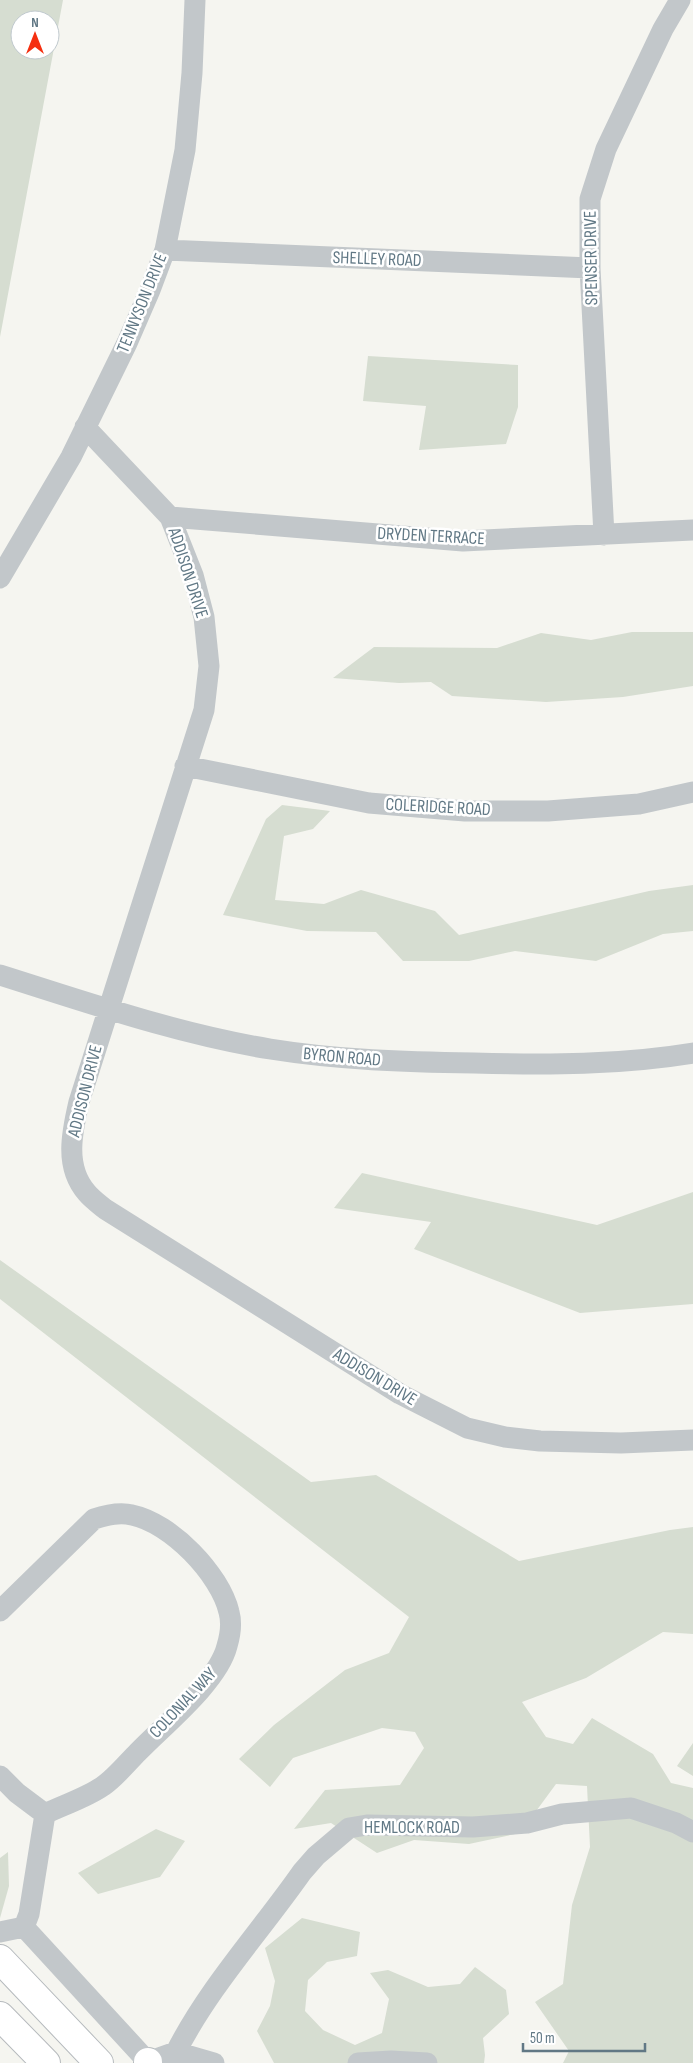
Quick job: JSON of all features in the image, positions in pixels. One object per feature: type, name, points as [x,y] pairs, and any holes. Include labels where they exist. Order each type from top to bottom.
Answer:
[{"type":"main road","points":[[0,1959],[98,2063]]},
{"type":"main road","points":[[0,2016],[46,2063]]},
{"type":"street","name":"TENNYSON DRIVE","points":[[0,578],[71,457],[127,343],[165,250],[185,150],[192,82],[194,0]]},
{"type":"street","name":"SPENSER DRIVE","points":[[604,535],[590,268],[590,199],[606,149],[663,28],[680,0]]},
{"type":"street","name":"SHELLEY ROAD","points":[[165,250],[590,268]]},
{"type":"street","name":"ADDISON DRIVE","points":[[85,427],[170,517],[193,575],[204,617],[209,666],[204,710],[108,1009],[79,1102],[71,1136],[72,1160],[78,1178],[87,1193],[105,1209],[400,1394],[467,1428],[506,1437],[540,1441],[621,1443],[693,1440]]},
{"type":"street","name":"DRYDEN TERRACE","points":[[170,517],[463,541],[693,530]]},
{"type":"street","name":"COLERIDGE ROAD","points":[[185,766],[369,803],[465,811],[548,811],[630,804],[693,792]]},
{"type":"street","name":"BYRON ROAD","points":[[0,975],[135,1018],[269,1049],[347,1059],[533,1065],[660,1059],[693,1053]]},
{"type":"street","name":"COLONIAL WAY","points":[[0,1611],[90,1522],[101,1517],[116,1514],[130,1514],[159,1526],[185,1545],[214,1579],[224,1597],[230,1614],[227,1647],[219,1666],[204,1685],[103,1786],[45,1814]]},
{"type":"street","points":[[0,1776],[17,1793],[45,1814],[29,1914],[24,1927]]},
{"type":"street","name":"HEMLOCK ROAD","points":[[176,2052],[221,1980],[302,1872],[316,1856],[348,1828],[367,1825],[482,1827],[527,1823],[562,1814],[631,1808],[676,1823],[693,1832]]},
{"type":"street","points":[[0,1932],[24,1927]]},
{"type":"street","points":[[24,1927],[148,2062],[176,2052],[214,2063]]},
{"type":"street","points":[[358,2063],[391,2061],[427,2063]]},
{"type":"shaded area","points":[[0,0],[63,0],[60,16],[60,10],[10,10],[10,60],[52,60],[0,337]]},
{"type":"shaded area","points":[[368,356],[518,365],[518,407],[506,444],[419,450],[426,406],[363,401]]},
{"type":"shaded area","points":[[632,632],[693,632],[693,686],[623,697],[546,702],[452,696],[431,682],[399,683],[333,678],[374,647],[497,648],[541,633],[591,640]]},
{"type":"shaded area","points":[[282,805],[330,811],[313,829],[284,836],[275,900],[324,904],[361,890],[435,911],[459,935],[649,891],[693,885],[693,931],[663,934],[596,961],[515,951],[469,961],[403,961],[376,932],[307,931],[223,915],[266,819]]},
{"type":"shaded area","points":[[362,1173],[597,1225],[693,1192],[693,1304],[580,1313],[414,1249],[431,1222],[334,1208]]},
{"type":"shaded area","points":[[0,1260],[311,1482],[376,1475],[519,1561],[693,1527],[693,1634],[663,1632],[586,1678],[522,1702],[546,1737],[573,1744],[592,1718],[653,1754],[671,1783],[693,1788],[693,2063],[563,2063],[569,2051],[535,2002],[563,1984],[572,1905],[590,1847],[587,1786],[556,1784],[520,1833],[469,1844],[414,1840],[377,1853],[331,1823],[294,1829],[325,1790],[400,1785],[424,1748],[415,1732],[382,1728],[293,1758],[270,1787],[239,1759],[274,1725],[345,1670],[389,1653],[409,1617],[0,1299]]},
{"type":"shaded area","points":[[693,1743],[693,1776],[677,1766]]},
{"type":"shaded area","points":[[156,1829],[185,1841],[160,1877],[98,1894],[78,1873]]},
{"type":"shaded area","points":[[8,1852],[9,1886],[0,1918],[0,1858]]},
{"type":"shaded area","points":[[302,1918],[360,1932],[357,1956],[327,1962],[308,1980],[305,2011],[323,2030],[355,2045],[382,2033],[389,1999],[370,1973],[388,1970],[428,1987],[460,1984],[475,1967],[506,1990],[509,2014],[483,2038],[484,2063],[274,2063],[257,2031],[270,2006],[275,1981],[265,1948]]}]
